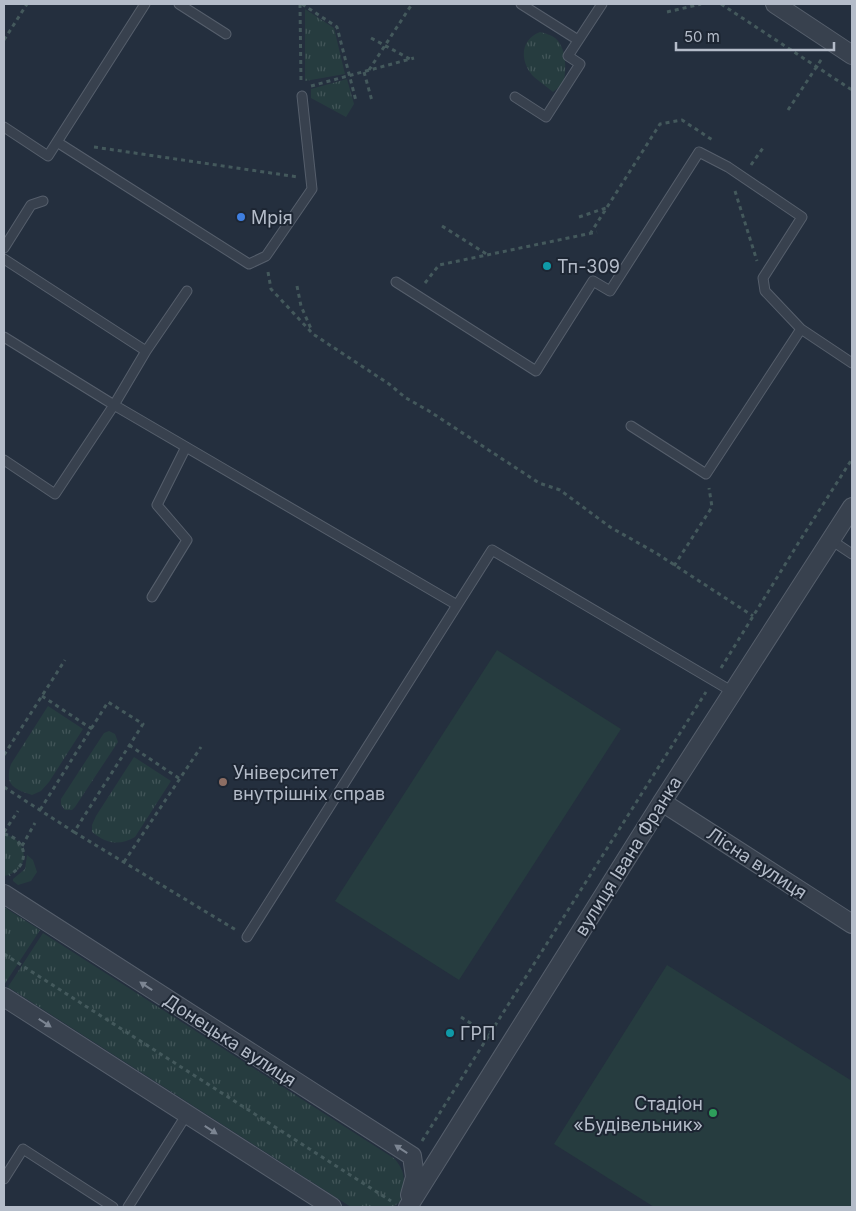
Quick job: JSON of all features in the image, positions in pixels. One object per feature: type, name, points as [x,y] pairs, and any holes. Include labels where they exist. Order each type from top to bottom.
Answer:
[{"type":"street","points":[[782,6],[852,55]]},
{"type":"street","name":"вулиця Івана Франка","points":[[402,1206],[852,507]]},
{"type":"street","name":"Лісна вулиця","points":[[662,802],[852,924]]},
{"type":"street","name":"Донецька вулиця","points":[[4,894],[412,1156]]},
{"type":"street","points":[[4,997],[332,1207]]},
{"type":"street","points":[[402,1206],[415,1177],[412,1156]]},
{"type":"lane","points":[[4,127],[48,156],[145,4]]},
{"type":"lane","points":[[179,4],[226,34]]},
{"type":"lane","points":[[521,4],[578,40]]},
{"type":"lane","points":[[515,97],[546,117],[580,64],[568,56],[602,4]]},
{"type":"lane","points":[[57,142],[248,264],[266,256],[312,189],[302,96]]},
{"type":"lane","points":[[396,282],[536,371],[593,281],[610,291],[699,152],[728,167],[802,217],[762,278],[765,291],[801,328],[852,363]]},
{"type":"lane","points":[[4,248],[31,205],[43,201]]},
{"type":"lane","points":[[4,259],[146,351]]},
{"type":"lane","points":[[4,460],[55,494],[114,405],[146,351],[187,291]]},
{"type":"lane","points":[[631,426],[706,474],[801,328]]},
{"type":"lane","points":[[4,337],[114,405],[457,605]]},
{"type":"lane","points":[[152,597],[187,540],[157,506],[186,447]]},
{"type":"lane","points":[[831,540],[852,554]]},
{"type":"lane","points":[[247,937],[492,550],[714,679],[733,692]]},
{"type":"lane","points":[[128,1207],[187,1114]]},
{"type":"lane","points":[[4,1179],[23,1149],[114,1207]]},
{"type":"path","points":[[4,40],[27,4]]},
{"type":"path","points":[[301,4],[302,89],[412,58],[372,38]]},
{"type":"path","points":[[301,4],[337,27],[356,101]]},
{"type":"path","points":[[369,70],[412,4]]},
{"type":"path","points":[[667,12],[701,4]]},
{"type":"path","points":[[721,4],[852,90]]},
{"type":"path","points":[[788,110],[833,42]]},
{"type":"path","points":[[364,72],[372,102]]},
{"type":"path","points":[[57,142],[311,179]]},
{"type":"path","points":[[751,165],[762,148]]},
{"type":"path","points":[[728,167],[762,278]]},
{"type":"path","points":[[579,217],[607,207]]},
{"type":"path","points":[[442,226],[488,255]]},
{"type":"path","points":[[416,295],[439,265],[597,232]]},
{"type":"path","points":[[266,256],[270,289],[313,334],[389,384],[406,398],[430,411],[540,483],[560,490],[610,527],[656,553],[753,616]]},
{"type":"path","points":[[297,286],[301,306],[313,334]]},
{"type":"path","points":[[412,1156],[852,459]]},
{"type":"path","points":[[674,566],[712,507],[706,474]]},
{"type":"path","points":[[4,755],[64,660]]},
{"type":"path","points":[[42,696],[92,729]]},
{"type":"path","points":[[40,810],[108,702],[143,724],[74,832]]},
{"type":"path","points":[[129,745],[180,778]]},
{"type":"path","points":[[124,862],[202,748]]},
{"type":"path","points":[[4,787],[74,832],[247,937]]},
{"type":"path","points":[[4,876],[16,872],[20,867],[24,853],[22,846],[12,836],[4,833],[18,811]]},
{"type":"path","points":[[22,846],[35,823]]},
{"type":"path","points":[[4,954],[402,1206]]},
{"type":"path","points":[[461,1017],[489,1035]]},
{"type":"green space","points":[[305,9],[334,28],[345,74],[305,81]]},
{"type":"green space","points":[[540,32],[550,35],[557,40],[561,45],[565,58],[563,84],[553,92],[534,77],[524,59],[525,46],[528,40]]},
{"type":"green space","points":[[347,79],[354,104],[346,117],[311,98],[311,89]]},
{"type":"green space","points":[[497,650],[621,729],[459,980],[335,901]]},
{"type":"green space","points":[[48,706],[83,729],[49,782],[41,791],[32,795],[20,791],[12,785],[9,771],[11,764]]},
{"type":"green space","points":[[109,731],[115,734],[118,742],[75,807],[72,810],[65,810],[61,805],[61,799],[104,733]]},
{"type":"green space","points":[[134,757],[171,781],[135,837],[118,843],[108,841],[92,832],[92,825]]},
{"type":"green space","points":[[4,834],[13,837],[19,843],[23,849],[24,856],[23,863],[19,869],[4,876]]},
{"type":"green space","points":[[27,855],[33,860],[37,872],[31,881],[18,885],[13,879],[25,869]]},
{"type":"green space","points":[[4,907],[40,930],[4,985]]},
{"type":"green space","points":[[43,933],[395,1159],[402,1170],[404,1179],[400,1202],[393,1207],[351,1207],[8,987]]},
{"type":"green space","name":"Стадіон «Будівельник»","points":[[667,965],[852,1081],[852,1207],[654,1207],[554,1144]]},
{"type":"place","name":"Мрія","points":[[241,217]]},
{"type":"place","name":"Тп-309","points":[[547,266]]},
{"type":"place","name":"Університет внутрішніх справ","points":[[223,782]]},
{"type":"place","name":"ГРП","points":[[450,1033]]},
{"type":"place","name":"Стадіон «Будівельник»","points":[[713,1113]]}]
